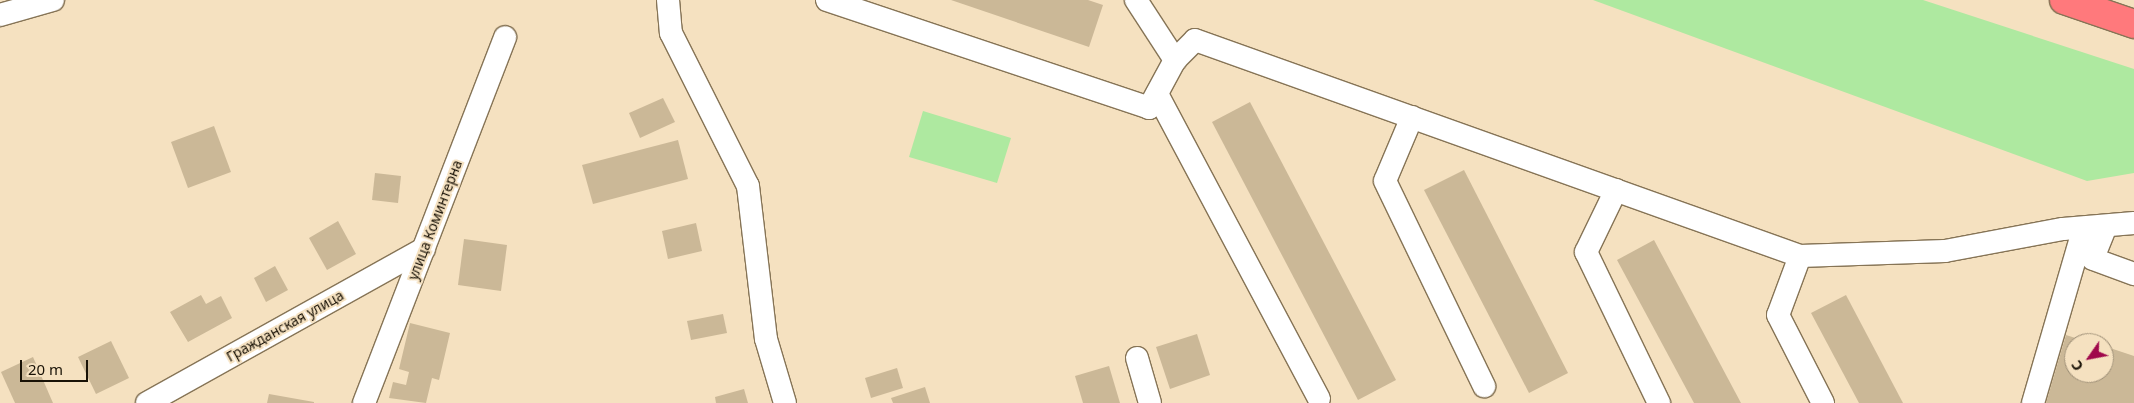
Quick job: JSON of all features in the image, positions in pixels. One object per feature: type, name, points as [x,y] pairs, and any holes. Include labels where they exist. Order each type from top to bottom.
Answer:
[{"type":"highway","points":[[2064,0],[2134,24]]},
{"type":"street","points":[[0,15],[53,0]]},
{"type":"street","points":[[668,0],[671,32],[748,186],[766,339],[785,403]]},
{"type":"street","points":[[827,0],[1149,108],[1175,60],[1195,40],[1800,256],[1945,251],[2084,228],[2134,223]]},
{"type":"street","points":[[1136,0],[1175,60]]},
{"type":"street","name":"улица Коминтерна","points":[[364,403],[505,37]]},
{"type":"street","points":[[1157,94],[1319,399]]},
{"type":"street","points":[[1412,117],[1385,180],[1484,386]]},
{"type":"street","points":[[1616,190],[1586,252],[1659,403]]},
{"type":"street","points":[[2106,226],[2093,259],[2134,274]]},
{"type":"street","points":[[2033,403],[2084,228]]},
{"type":"street","name":"Гражданская улица","points":[[146,403],[424,249]]},
{"type":"street","points":[[1800,256],[1778,315],[1823,403]]},
{"type":"street","points":[[1136,358],[1150,403]]},
{"type":"green space","points":[[1593,0],[1923,0],[2134,69],[2134,173],[2087,181]]},
{"type":"green space","points":[[923,111],[1011,138],[997,183],[909,157]]},
{"type":"building","points":[[951,0],[1088,0],[1103,5],[1089,47]]},
{"type":"building","points":[[663,98],[675,122],[640,138],[629,113]]},
{"type":"building","points":[[1250,102],[1396,380],[1358,400],[1212,122]]},
{"type":"building","points":[[214,126],[231,172],[188,188],[171,142]]},
{"type":"building","points":[[678,140],[688,179],[593,204],[582,165]]},
{"type":"building","points":[[1464,170],[1568,373],[1529,393],[1424,190]]},
{"type":"building","points":[[375,173],[401,176],[398,203],[372,200]]},
{"type":"building","points":[[338,221],[356,254],[327,270],[309,238]]},
{"type":"building","points":[[696,223],[702,251],[668,259],[662,231]]},
{"type":"building","points":[[464,239],[507,245],[501,291],[458,285]]},
{"type":"building","points":[[1654,240],[1741,403],[1694,403],[1617,260]]},
{"type":"building","points":[[275,266],[288,290],[266,302],[254,278]]},
{"type":"building","points":[[201,295],[206,304],[221,296],[232,318],[188,342],[170,312]]},
{"type":"building","points":[[1846,295],[1903,403],[1859,403],[1811,313]]},
{"type":"building","points":[[723,314],[727,333],[691,340],[687,321]]},
{"type":"building","points":[[410,323],[450,333],[439,380],[432,378],[426,403],[389,398],[393,382],[406,385],[409,372],[399,369]]},
{"type":"building","points":[[1197,334],[1210,375],[1170,389],[1156,347]]},
{"type":"building","points":[[111,341],[129,378],[96,394],[78,357]]},
{"type":"building","points":[[2064,342],[2064,383],[2114,383],[2114,349],[2134,356],[2134,403],[2046,403]]},
{"type":"building","points":[[33,357],[53,403],[15,403],[1,372]]},
{"type":"building","points":[[1109,366],[1120,403],[1083,403],[1075,376]]},
{"type":"building","points":[[897,368],[903,388],[871,398],[865,378]]},
{"type":"building","points":[[925,387],[930,403],[893,403],[891,398]]},
{"type":"building","points":[[744,389],[748,403],[716,403],[715,397]]},
{"type":"building","points":[[269,394],[314,402],[314,403],[267,403]]}]
